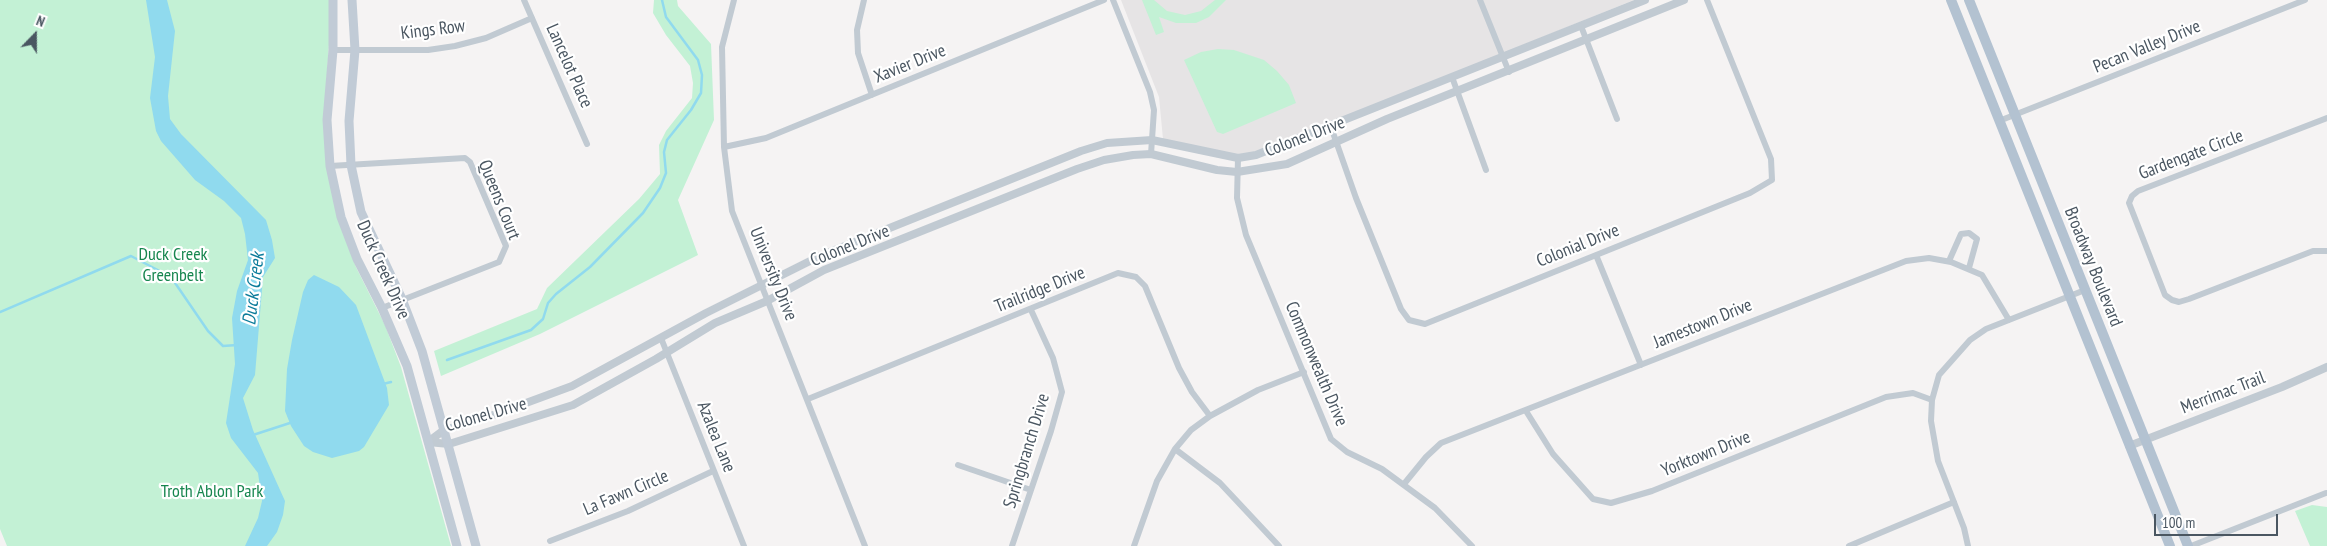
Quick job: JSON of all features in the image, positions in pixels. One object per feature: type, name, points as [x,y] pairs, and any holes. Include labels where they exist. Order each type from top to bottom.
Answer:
[{"type":"main road","name":"Duck Creek Drive","points":[[332,0],[333,50],[327,120],[330,166],[341,217],[357,259],[382,308],[407,366],[457,546]]},
{"type":"main road","name":"Duck Creek Drive","points":[[352,0],[355,50],[349,121],[351,164],[361,212],[402,299],[422,351],[476,546]]},
{"type":"main road","name":"Broadway Boulevard","points":[[1970,2],[2145,439],[2190,546]]},
{"type":"main road","points":[[1952,4],[1970,2]]},
{"type":"main road","name":"Broadway Boulevard","points":[[1952,4],[2170,546]]},
{"type":"street","name":"Lancelot Place","points":[[524,0],[587,144]]},
{"type":"street","name":"University Drive","points":[[734,0],[722,47],[724,147],[732,211],[865,546]]},
{"type":"street","points":[[864,0],[857,30],[858,53],[872,96]]},
{"type":"street","name":"Xavier Drive","points":[[724,147],[766,138],[1104,0]]},
{"type":"street","points":[[1113,0],[1150,92],[1154,110],[1151,154]]},
{"type":"street","points":[[1480,0],[1509,72]]},
{"type":"street","name":"Colonel Drive","points":[[428,442],[444,430],[546,398],[572,386],[761,286],[852,242],[1081,152],[1107,143],[1152,140],[1238,158],[1256,155],[1331,127],[1502,56],[1645,0]]},
{"type":"street","name":"Colonel Drive","points":[[428,442],[449,444],[573,405],[667,353],[715,323],[767,301],[824,270],[1077,169],[1104,160],[1151,154],[1217,170],[1237,172],[1287,164],[1387,119],[1509,72],[1684,0]]},
{"type":"street","name":"Colonial Drive","points":[[1331,127],[1363,217],[1401,309],[1409,320],[1424,324],[1750,193],[1772,180],[1771,159],[1707,0]]},
{"type":"street","name":"Pecan Valley Drive","points":[[1999,122],[2306,0]]},
{"type":"street","name":"Kings Row","points":[[333,50],[428,50],[455,46],[486,38],[532,18]]},
{"type":"street","points":[[1581,26],[1617,119]]},
{"type":"street","points":[[1452,77],[1486,170]]},
{"type":"street","name":"Gardengate Circle","points":[[2327,118],[2138,191],[2132,196],[2129,203],[2165,295],[2172,300],[2180,302],[2313,251],[2327,251]]},
{"type":"street","name":"Queens Court","points":[[330,166],[465,158],[470,162],[506,246],[499,262],[382,308]]},
{"type":"street","name":"Commonwealth Drive","points":[[1238,158],[1237,198],[1246,235],[1331,439],[1347,452],[1404,484],[1435,508],[1472,546]]},
{"type":"street","points":[[1949,261],[1960,234],[1970,233],[1977,239],[1969,268]]},
{"type":"street","points":[[1596,255],[1641,365]]},
{"type":"street","name":"Jamestown Drive","points":[[1404,484],[1426,457],[1442,443],[1906,261],[1929,258],[1949,261],[1982,275],[2008,320]]},
{"type":"street","name":"Trailridge Drive","points":[[808,399],[1031,310],[1118,273],[1136,277],[1145,286],[1184,376],[1192,392],[1210,416]]},
{"type":"street","points":[[1968,546],[1938,461],[1931,421],[1932,400],[1940,375],[1970,340],[1986,329],[2085,290]]},
{"type":"street","name":"Springbranch Drive","points":[[1012,546],[1062,392],[1052,358],[1031,310]]},
{"type":"street","name":"Azalea Lane","points":[[661,338],[744,546]]},
{"type":"street","name":"Merrimac Trail","points":[[2130,446],[2282,387],[2327,367]]},
{"type":"street","points":[[1134,546],[1157,481],[1175,449],[1190,430],[1210,416],[1258,390],[1304,372]]},
{"type":"street","name":"Yorktown Drive","points":[[1526,411],[1553,454],[1593,499],[1611,503],[1652,491],[1886,397],[1913,393],[1932,400]]},
{"type":"street","points":[[1175,449],[1220,483],[1275,545]]},
{"type":"street","points":[[958,465],[1031,490]]},
{"type":"street","name":"La Fawn Circle","points":[[550,540],[628,511],[713,471]]},
{"type":"street","points":[[2190,546],[2326,493]]},
{"type":"street","points":[[1849,546],[1954,502]]},
{"type":"shaded area","points":[[1121,0],[1634,0],[1261,151],[1235,155],[1163,139],[1159,97]]},
{"type":"green space","name":"Duck Creek Greenbelt","points":[[0,0],[329,0],[331,15],[324,119],[346,240],[356,267],[385,325],[401,367],[451,546],[7,546],[0,529]]},
{"type":"green space","points":[[654,0],[677,0],[678,6],[711,44],[714,120],[678,200],[698,255],[540,334],[441,376],[434,351],[537,309],[547,288],[639,199],[660,174],[659,145],[666,131],[692,98],[693,83],[690,66],[666,35],[653,13]]},
{"type":"green space","points":[[1142,0],[1154,0],[1167,11],[1185,15],[1201,11],[1215,0],[1226,0],[1209,17],[1196,23],[1176,23],[1159,17],[1164,32],[1156,35]]},
{"type":"green space","points":[[1218,49],[1234,50],[1264,60],[1289,85],[1296,103],[1223,134],[1217,132],[1184,60],[1201,52]]},
{"type":"green space","points":[[2312,505],[2327,507],[2327,546],[2310,546],[2295,511]]},
{"type":"water","name":"Duck Creek","points":[[146,0],[167,0],[175,31],[168,96],[170,119],[181,134],[266,220],[272,240],[275,258],[263,277],[255,375],[243,398],[253,430],[285,501],[283,515],[277,532],[267,546],[245,546],[258,518],[262,501],[258,473],[231,438],[226,423],[235,364],[232,318],[237,291],[248,260],[245,234],[241,218],[224,201],[195,180],[161,141],[156,131],[150,98],[155,57]]},
{"type":"water","points":[[314,275],[339,287],[356,305],[387,388],[389,405],[364,447],[359,451],[332,458],[313,452],[304,446],[291,426],[285,411],[287,369],[292,340],[303,292],[308,280]]},
{"type":"waterway","points":[[447,360],[531,330],[543,319],[548,303],[556,294],[590,267],[643,213],[660,188],[666,173],[664,152],[667,140],[691,110],[701,93],[702,75],[698,60],[666,17],[662,0]]},
{"type":"waterway","points":[[0,312],[131,256],[171,277],[208,331],[223,346],[237,345]]},
{"type":"waterway","points":[[383,384],[391,382]]},
{"type":"waterway","points":[[253,435],[293,422]]},
{"type":"park label","name":"Troth Ablon Park","points":[[212,492]]}]
